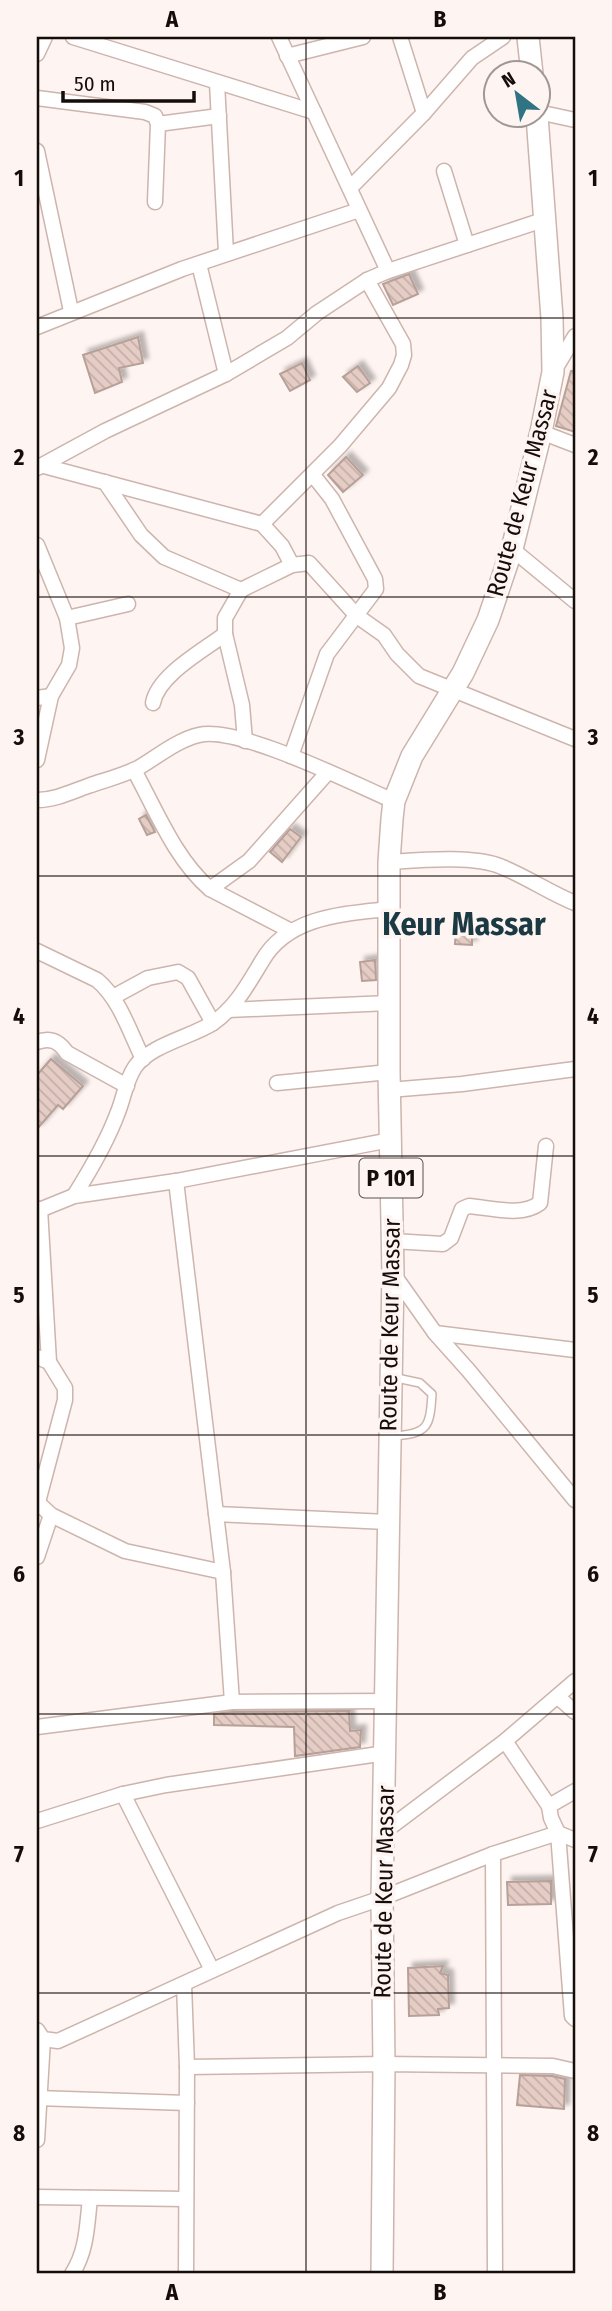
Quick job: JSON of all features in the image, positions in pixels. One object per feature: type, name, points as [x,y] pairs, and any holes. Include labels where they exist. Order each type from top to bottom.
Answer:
[{"type":"main road","points":[[528,37],[530,60]]},
{"type":"main road","name":"Route de Keur Massar","points":[[382,2274],[382,1898],[393,1273],[389,1081],[389,862],[394,801],[412,756],[453,691],[488,621],[512,549],[541,432],[553,372],[539,130]]},
{"type":"street","points":[[37,54],[45,37]]},
{"type":"street","points":[[73,37],[314,112]]},
{"type":"street","points":[[279,37],[388,271]]},
{"type":"street","points":[[288,56],[363,37]]},
{"type":"street","points":[[400,37],[424,113]]},
{"type":"street","points":[[350,188],[424,113],[472,58],[503,37]]},
{"type":"street","points":[[217,83],[226,253]]},
{"type":"street","points":[[37,97],[145,112],[155,116],[158,124],[155,202]]},
{"type":"street","points":[[552,116],[575,120]]},
{"type":"street","points":[[158,124],[219,117]]},
{"type":"street","points":[[37,150],[71,312]]},
{"type":"street","points":[[444,170],[467,245]]},
{"type":"street","points":[[37,327],[226,253],[359,209]]},
{"type":"street","points":[[40,467],[106,431],[226,374],[287,338],[317,313],[367,280],[546,219]]},
{"type":"street","points":[[199,264],[226,374]]},
{"type":"street","points":[[262,524],[340,446],[389,388],[401,365],[404,355],[402,344],[367,280]]},
{"type":"street","points":[[553,372],[575,336]]},
{"type":"street","points":[[541,432],[575,445]]},
{"type":"street","points":[[40,467],[262,524],[282,546],[292,565]]},
{"type":"street","points":[[291,756],[327,654],[376,589],[375,579],[332,499],[313,475]]},
{"type":"street","points":[[105,482],[141,535],[164,556],[241,590]]},
{"type":"street","points":[[512,549],[575,601]]},
{"type":"street","points":[[37,760],[44,697],[69,665],[72,648],[67,618],[38,551]]},
{"type":"street","points":[[245,741],[237,677],[225,634],[225,618],[241,590],[292,565],[309,563],[357,616],[384,635],[397,654],[419,676],[575,739]]},
{"type":"street","points":[[67,618],[128,604]]},
{"type":"street","points":[[153,703],[155,693],[167,678],[225,634]]},
{"type":"street","points":[[37,800],[63,795],[134,770],[199,735],[214,733],[291,756],[394,801]]},
{"type":"street","points":[[134,770],[189,867],[210,889],[291,931]]},
{"type":"street","points":[[210,889],[249,861],[328,772]]},
{"type":"street","points":[[389,862],[488,862],[575,903]]},
{"type":"street","points":[[74,1196],[99,1157],[130,1074],[143,1059],[213,1023],[245,991],[264,957],[275,944],[291,931],[307,922],[389,909]]},
{"type":"street","points":[[37,951],[97,980],[113,997],[143,1059]]},
{"type":"street","points":[[113,997],[148,978],[178,972],[188,978],[213,1023]]},
{"type":"street","points":[[228,1010],[389,1003]]},
{"type":"street","points":[[37,1042],[46,1039],[61,1043],[67,1053],[127,1086]]},
{"type":"street","points":[[278,1083],[519,1078],[575,1069]]},
{"type":"street","points":[[223,1572],[125,1551],[51,1515],[37,1502],[65,1400],[65,1388],[43,1360],[38,1210],[74,1196],[176,1181],[390,1140]]},
{"type":"street","points":[[392,1241],[443,1244],[452,1238],[461,1209],[469,1206],[521,1211],[533,1208],[540,1203],[546,1146]]},
{"type":"street","points":[[176,1181],[223,1572],[232,1702]]},
{"type":"street","points":[[393,1273],[435,1333],[575,1499]]},
{"type":"street","points":[[435,1333],[575,1350]]},
{"type":"street","points":[[216,1514],[387,1522]]},
{"type":"street","points":[[37,1558],[51,1515]]},
{"type":"street","points":[[384,1832],[505,1741],[575,1681]]},
{"type":"street","points":[[558,1697],[575,1712]]},
{"type":"street","points":[[37,1727],[232,1702],[386,1701]]},
{"type":"street","points":[[505,1741],[549,1806],[558,1833],[572,2016],[575,2019]]},
{"type":"street","points":[[37,1821],[123,1794],[245,1772],[386,1753]]},
{"type":"street","points":[[549,1806],[575,1791]]},
{"type":"street","points":[[123,1794],[212,1970]]},
{"type":"street","points":[[37,2140],[40,2035],[58,2040],[67,2037],[338,1913],[493,1854],[558,1833],[575,1840]]},
{"type":"street","points":[[493,1854],[495,2274]]},
{"type":"street","points":[[184,1984],[187,2067],[186,2274]]},
{"type":"street","points":[[187,2067],[384,2064],[553,2066],[575,2071]]},
{"type":"street","points":[[38,2098],[187,2103]]},
{"type":"street","points":[[37,2197],[186,2199]]},
{"type":"street","points":[[72,2274],[81,2262],[90,2198]]},
{"type":"lane","points":[[389,1436],[414,1435],[424,1429],[430,1421],[432,1394],[420,1383],[390,1377]]},
{"type":"building","points":[[409,274],[418,294],[393,305],[383,284]]},
{"type":"building","points":[[138,337],[143,363],[119,368],[122,382],[95,393],[83,355]]},
{"type":"building","points":[[302,363],[310,380],[290,391],[280,374]]},
{"type":"building","points":[[358,366],[370,383],[357,392],[343,377]]},
{"type":"building","points":[[571,371],[575,371],[575,432],[556,426]]},
{"type":"building","points":[[346,457],[363,475],[343,492],[328,475]]},
{"type":"building","points":[[146,815],[155,832],[147,835],[139,819]]},
{"type":"building","points":[[290,829],[301,837],[282,862],[270,852]]},
{"type":"building","points":[[456,926],[472,926],[472,945],[455,944]]},
{"type":"building","points":[[375,960],[376,980],[362,981],[360,962]]},
{"type":"building","points":[[51,1059],[83,1086],[63,1109],[58,1105],[37,1129],[37,1075]]},
{"type":"building","points":[[349,1711],[350,1731],[361,1730],[360,1747],[295,1756],[294,1727],[214,1725],[214,1714],[233,1712]]},
{"type":"building","points":[[551,1881],[551,1904],[508,1905],[507,1882]]},
{"type":"building","points":[[443,1966],[440,1973],[448,1975],[449,2008],[438,2009],[439,2015],[409,2016],[408,1968]]},
{"type":"building","points":[[520,2075],[565,2079],[564,2109],[517,2105]]},
{"type":"district","name":"Keur Massar","points":[[464,924]]}]
